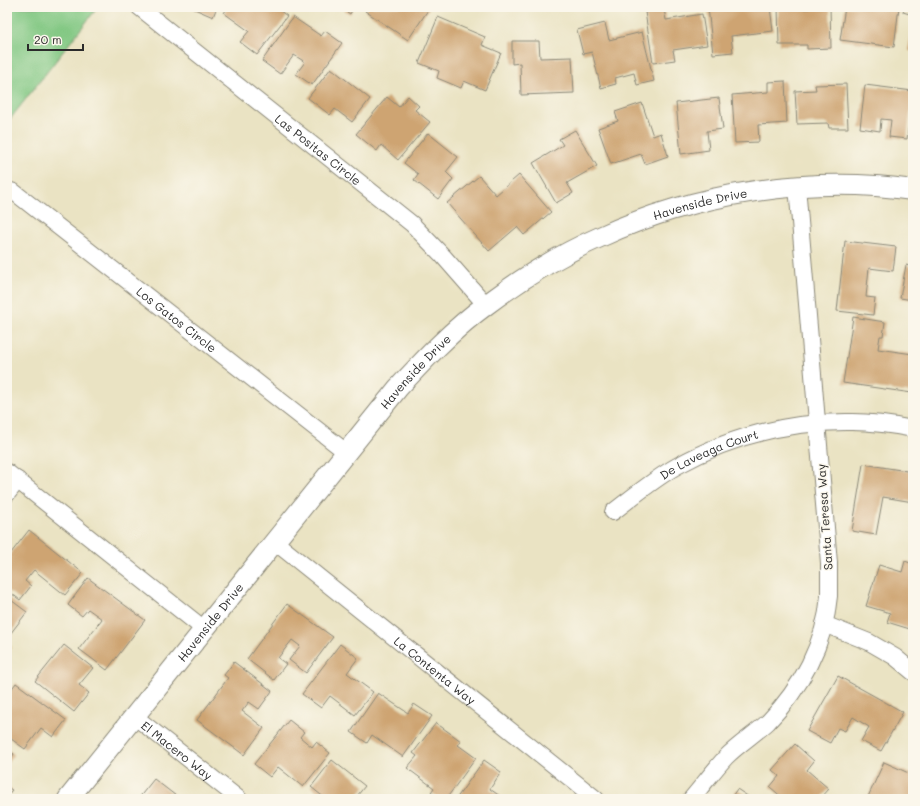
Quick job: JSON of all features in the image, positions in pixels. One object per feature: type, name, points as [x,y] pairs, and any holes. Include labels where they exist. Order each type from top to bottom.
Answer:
[{"type":"street","name":"Las Positas Circle","points":[[139,7],[412,224],[444,256],[486,305]]},
{"type":"street","name":"Havenside Drive","points":[[68,799],[398,388],[433,351],[463,323],[486,305],[528,275],[600,236],[648,218],[703,202],[746,193],[797,186],[848,185],[913,190]]},
{"type":"street","name":"Santa Teresa Way","points":[[691,799],[725,758],[741,743],[767,723],[788,700],[804,674],[819,643],[829,596],[829,563],[797,186]]},
{"type":"street","name":"Los Gatos Circle","points":[[7,190],[14,192],[346,452]]},
{"type":"street","name":"De Laveaga Court","points":[[613,512],[651,482],[677,466],[709,450],[748,436],[782,427],[817,423],[853,422],[889,424],[913,429]]},
{"type":"street","points":[[7,494],[12,476],[204,629]]},
{"type":"street","name":"La Contenta Way","points":[[275,542],[596,799]]},
{"type":"street","points":[[824,624],[869,642],[895,657],[913,672]]},
{"type":"street","name":"El Macero Way","points":[[134,716],[239,799]]},
{"type":"green space","points":[[7,7],[98,7],[7,123]]},
{"type":"building","points":[[190,7],[217,7],[213,17]]},
{"type":"building","points":[[228,7],[275,7],[287,16],[257,55],[240,42],[249,31],[224,13]]},
{"type":"building","points":[[340,7],[354,7],[350,14]]},
{"type":"building","points":[[368,7],[430,7],[408,40],[365,11]]},
{"type":"building","points":[[708,7],[770,7],[773,31],[731,36],[733,52],[713,54]]},
{"type":"building","points":[[778,7],[809,9],[809,7],[830,7],[831,48],[807,49],[807,45],[779,45]]},
{"type":"building","points":[[845,7],[899,7],[894,47],[840,40]]},
{"type":"building","points":[[904,7],[913,7],[913,15],[903,12]]},
{"type":"building","points":[[664,9],[666,20],[702,14],[707,45],[673,50],[675,60],[653,63],[645,12]]},
{"type":"building","points":[[293,17],[321,36],[325,31],[342,43],[312,85],[296,74],[305,62],[294,55],[280,74],[262,61]]},
{"type":"building","points":[[438,17],[485,37],[482,45],[501,53],[485,90],[464,81],[461,88],[437,78],[439,71],[419,63]]},
{"type":"building","points":[[605,23],[609,40],[642,32],[654,81],[637,85],[634,73],[615,78],[616,84],[601,88],[592,52],[583,54],[577,30]]},
{"type":"building","points":[[913,30],[913,52],[908,50]]},
{"type":"building","points":[[512,41],[539,41],[540,58],[572,57],[574,93],[521,95],[520,63],[512,64]]},
{"type":"building","points":[[331,68],[370,99],[352,122],[335,109],[330,115],[308,98]]},
{"type":"building","points":[[785,81],[787,123],[758,125],[759,142],[735,143],[732,95],[768,92],[768,82]]},
{"type":"building","points":[[846,84],[848,128],[829,128],[828,123],[797,124],[795,91],[816,90],[815,85]]},
{"type":"building","points":[[865,85],[913,91],[907,139],[889,137],[891,120],[881,119],[880,131],[860,128]]},
{"type":"building","points":[[408,96],[419,106],[415,110],[430,122],[398,160],[381,145],[377,151],[356,134],[387,97],[399,107]]},
{"type":"building","points":[[719,98],[723,129],[707,131],[709,150],[681,154],[676,103]]},
{"type":"building","points":[[642,103],[653,136],[661,133],[668,156],[645,164],[641,154],[611,164],[598,128],[618,121],[615,112]]},
{"type":"building","points":[[575,130],[597,166],[567,183],[573,193],[556,203],[533,163],[563,145],[559,139]]},
{"type":"building","points":[[428,133],[458,157],[446,172],[453,179],[438,199],[414,180],[418,174],[404,163]]},
{"type":"building","points":[[519,175],[551,212],[524,235],[517,227],[489,251],[447,203],[479,176],[496,195]]},
{"type":"building","points":[[845,241],[896,247],[893,271],[869,268],[866,297],[875,298],[873,315],[837,311]]},
{"type":"building","points":[[906,265],[913,267],[913,300],[900,298]]},
{"type":"building","points":[[853,317],[885,322],[883,336],[880,336],[878,349],[913,354],[912,393],[843,383]]},
{"type":"building","points":[[863,464],[913,472],[913,502],[883,497],[876,535],[852,531]]},
{"type":"building","points":[[29,530],[83,573],[65,595],[34,570],[25,581],[31,586],[20,600],[7,590],[7,558]]},
{"type":"building","points":[[905,561],[913,564],[913,630],[887,622],[890,613],[866,606],[879,565],[902,572]]},
{"type":"building","points":[[88,578],[145,620],[107,670],[79,649],[102,619],[88,609],[82,616],[68,605]]},
{"type":"building","points":[[7,597],[27,612],[7,638]]},
{"type":"building","points":[[287,604],[333,637],[306,673],[289,660],[300,646],[292,640],[278,658],[286,664],[274,680],[247,659]]},
{"type":"building","points":[[7,643],[12,647],[7,653]]},
{"type":"building","points":[[340,644],[358,658],[347,673],[373,692],[355,715],[330,696],[321,708],[302,694]]},
{"type":"building","points":[[64,645],[93,668],[79,685],[89,693],[74,712],[35,681]]},
{"type":"building","points":[[234,662],[272,691],[259,709],[249,702],[242,711],[264,728],[244,755],[197,720],[228,678],[224,675]]},
{"type":"building","points":[[838,676],[903,712],[881,751],[861,741],[869,727],[853,717],[845,731],[838,728],[830,743],[807,731]]},
{"type":"building","points":[[16,683],[66,720],[53,737],[41,728],[25,749],[7,736],[7,695]]},
{"type":"building","points":[[378,693],[408,713],[414,704],[432,716],[403,757],[372,735],[367,743],[351,732]]},
{"type":"building","points":[[289,720],[304,732],[300,737],[312,747],[316,742],[330,753],[303,787],[278,767],[270,777],[254,764]]},
{"type":"building","points":[[436,723],[461,741],[458,745],[476,758],[446,799],[440,799],[431,792],[434,788],[407,768],[417,756],[413,753]]},
{"type":"building","points":[[795,744],[814,761],[807,770],[829,789],[820,799],[815,799],[811,796],[808,799],[784,799],[770,787],[779,776],[772,770]]},
{"type":"building","points":[[7,749],[14,754],[7,764]]},
{"type":"building","points":[[332,760],[365,786],[357,796],[362,799],[326,799],[311,787]]},
{"type":"building","points":[[484,760],[501,772],[490,789],[504,799],[456,799]]},
{"type":"building","points":[[884,762],[913,775],[913,799],[867,799]]},
{"type":"building","points":[[154,779],[180,799],[138,799]]},
{"type":"building","points":[[7,787],[12,790],[7,796]]},
{"type":"building","points":[[737,789],[752,799],[730,799]]}]
